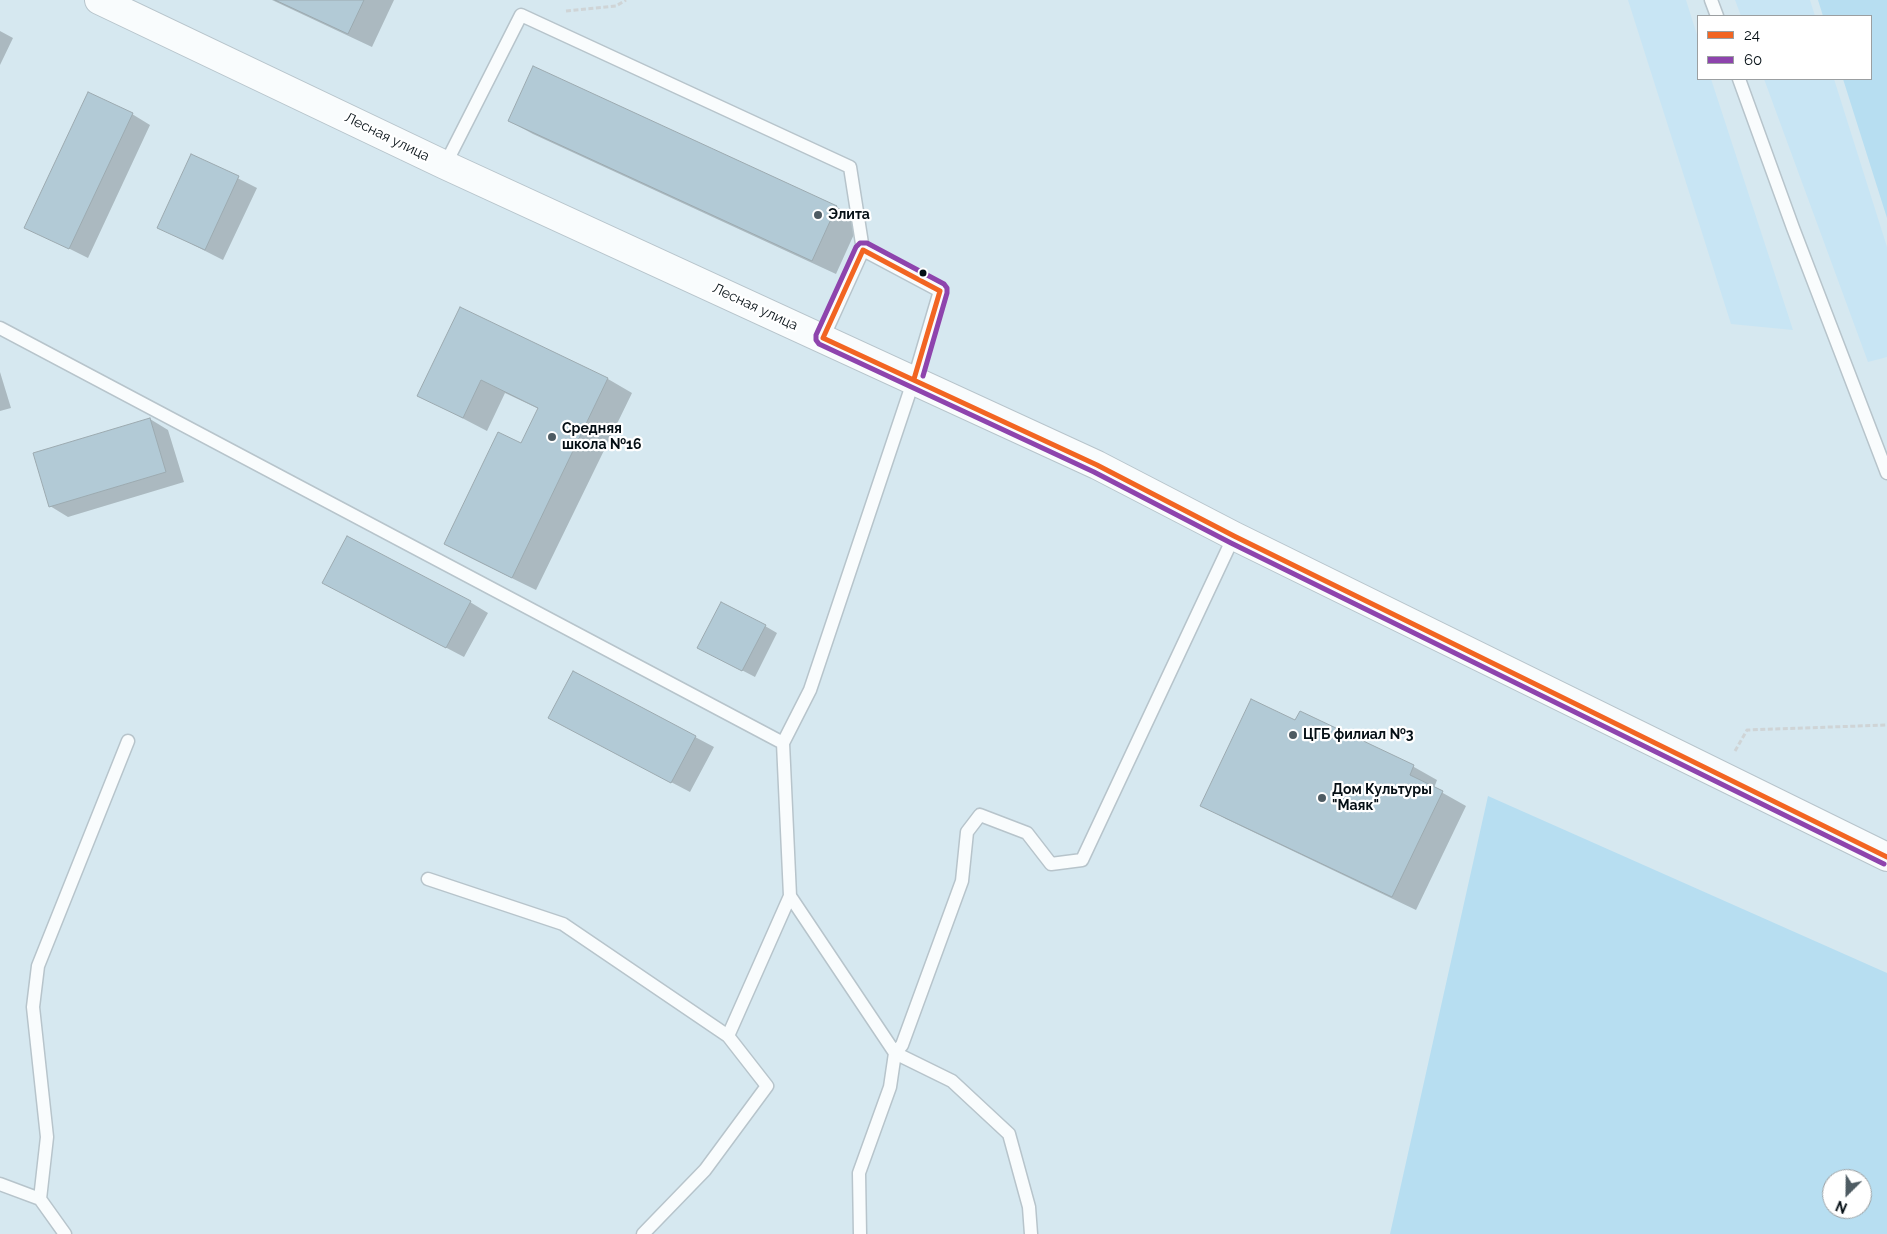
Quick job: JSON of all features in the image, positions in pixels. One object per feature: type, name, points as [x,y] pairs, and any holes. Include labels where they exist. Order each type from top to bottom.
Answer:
[{"type":"street","name":"Лесная улица","points":[[99,0],[130,7],[278,84],[445,165],[1097,465],[1234,536],[1887,857]]},
{"type":"lane","points":[[1711,0],[1717,15]]},
{"type":"lane","points":[[445,165],[521,15],[850,167],[863,250],[823,338]]},
{"type":"lane","points":[[1739,80],[1792,228],[1887,472]]},
{"type":"lane","points":[[728,1036],[790,896],[783,743],[810,690],[914,380],[940,291],[863,250]]},
{"type":"lane","points":[[0,328],[783,743]]},
{"type":"lane","points":[[860,1234],[859,1173],[890,1087],[895,1053],[902,1045],[962,881],[967,832],[980,815],[1027,833],[1051,864],[1082,860],[1234,536]]},
{"type":"lane","points":[[40,1199],[47,1137],[33,1007],[38,966],[128,740]]},
{"type":"lane","points":[[428,878],[563,924],[728,1036],[767,1086],[705,1170],[643,1234]]},
{"type":"lane","points":[[790,896],[895,1053],[952,1081],[1009,1134],[1029,1207],[1031,1234]]},
{"type":"lane","points":[[0,1184],[40,1199],[65,1234]]},
{"type":"path","points":[[521,15],[616,6],[626,0]]},
{"type":"path","points":[[1722,776],[1747,730],[1887,724]]},
{"type":"shaded area","points":[[1628,0],[1686,0],[1697,35],[1697,80],[1711,80],[1793,330],[1731,324]]},
{"type":"shaded area","points":[[1735,0],[1810,0],[1815,15],[1741,15]]},
{"type":"shaded area","points":[[1818,0],[1887,0],[1887,218],[1843,80],[1872,80],[1872,15],[1823,15]]},
{"type":"shaded area","points":[[1764,80],[1834,80],[1887,247],[1887,357],[1868,362]]},
{"type":"shaded area","points":[[1488,796],[1887,973],[1887,1234],[1390,1234]]},
{"type":"building","points":[[275,0],[364,0],[348,34]]},
{"type":"building","points":[[533,66],[837,206],[812,261],[508,121]]},
{"type":"building","points":[[88,92],[133,113],[69,249],[24,228]]},
{"type":"building","points":[[191,154],[239,176],[205,250],[157,228]]},
{"type":"building","name":"Средняя школа №16","points":[[460,307],[608,378],[512,578],[444,544],[498,432],[521,443],[538,408],[481,380],[463,418],[417,396]]},
{"type":"building","points":[[150,418],[166,472],[49,507],[33,453]]},
{"type":"building","points":[[347,536],[471,601],[446,648],[322,583]]},
{"type":"building","points":[[721,602],[766,625],[742,671],[697,648]]},
{"type":"building","points":[[573,671],[696,736],[671,783],[548,718]]},
{"type":"building","name":"Дом Культуры \"Маяк\"","points":[[1251,699],[1295,720],[1300,711],[1414,765],[1410,775],[1443,791],[1392,897],[1200,806]]},
{"type":"transit line","name":"60","points":[[923,376],[947,288],[944,284],[867,243],[860,243],[856,247],[816,335],[816,340],[819,344],[1094,472],[1231,543],[1884,864]]},
{"type":"transit line","name":"24","points":[[914,379],[940,291],[863,250],[823,338],[1097,465],[1234,536],[1887,857]]},
{"type":"place","name":"Элита","points":[[818,215]]},
{"type":"place","name":"Средняя школа №16","points":[[552,437]]},
{"type":"place","name":"ЦГБ филиал №3","points":[[1293,735]]},
{"type":"place","name":"Дом Культуры \"Маяк\"","points":[[1322,798]]}]
